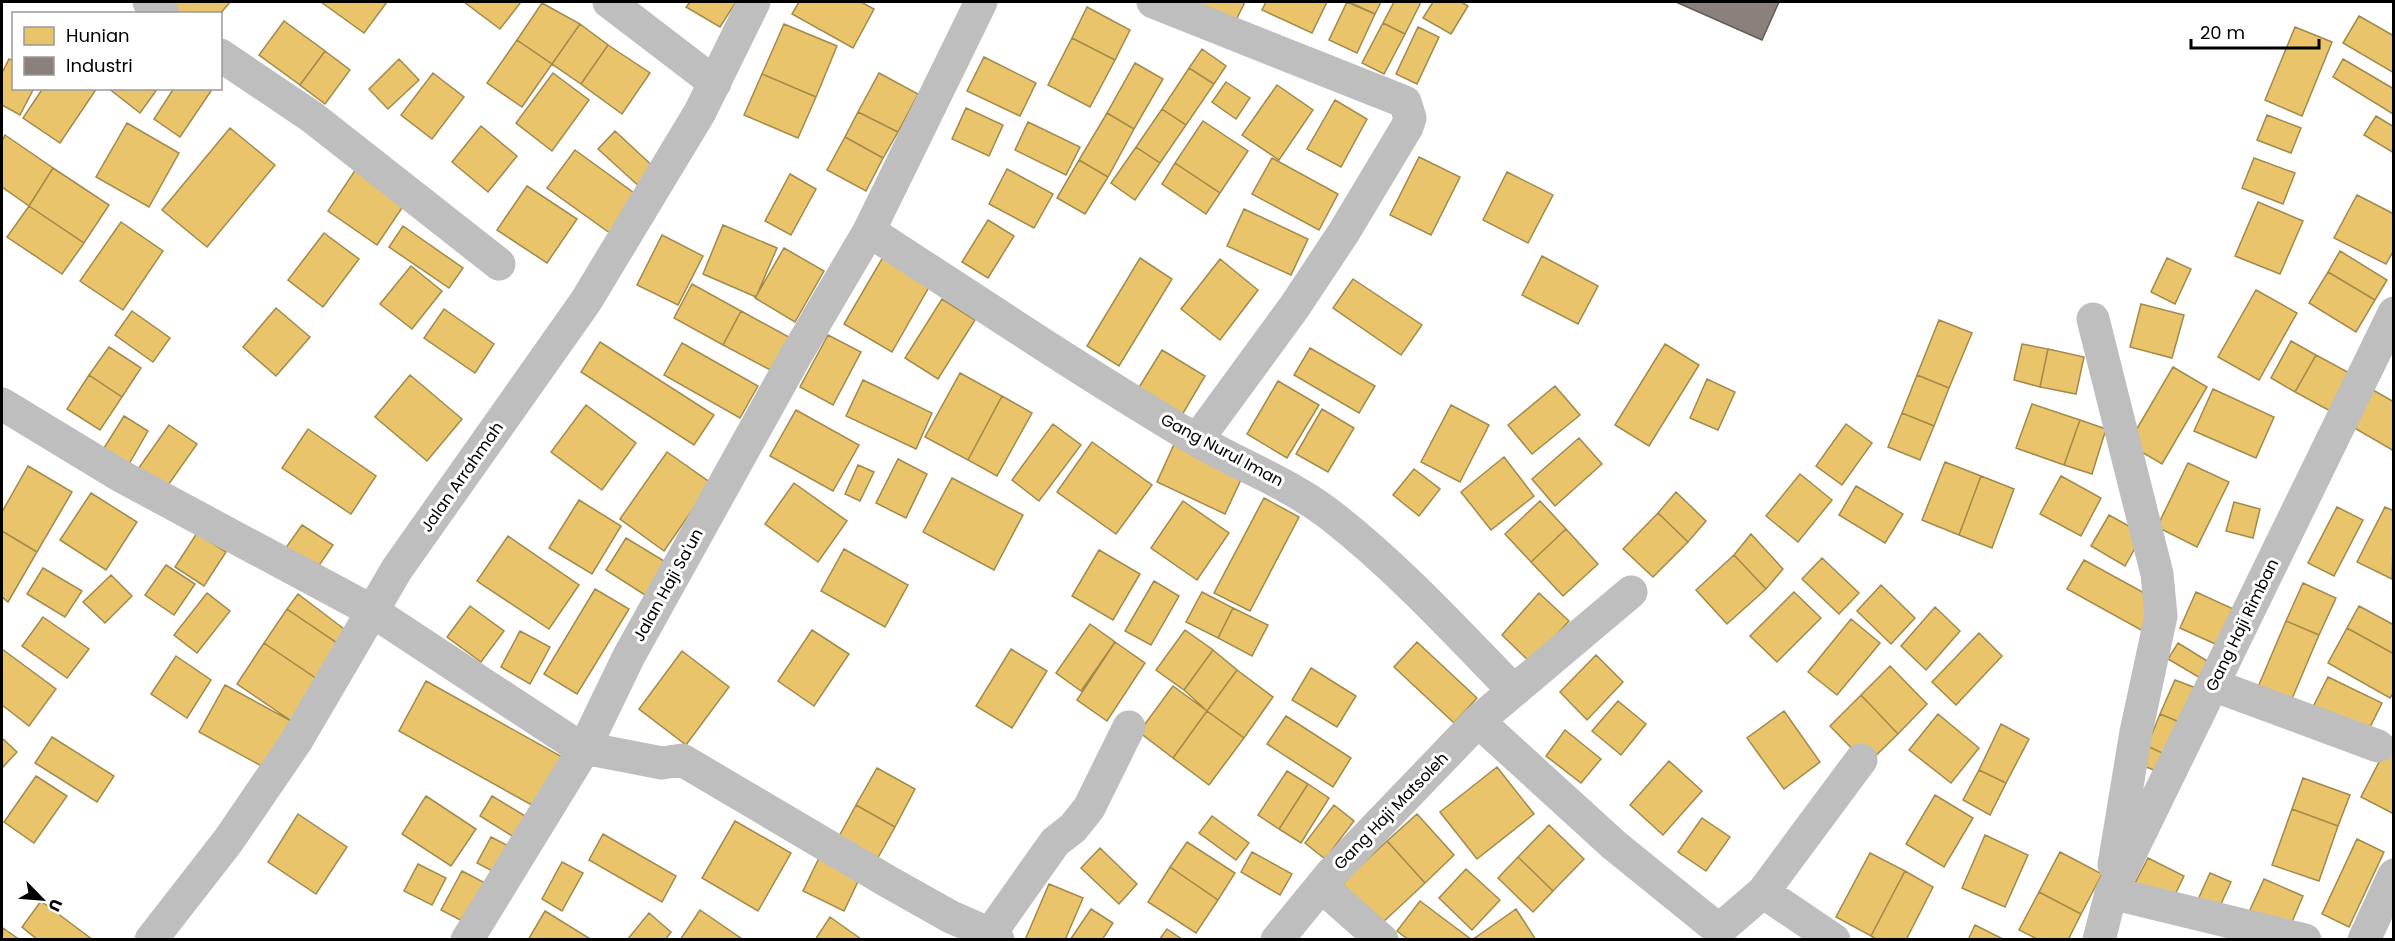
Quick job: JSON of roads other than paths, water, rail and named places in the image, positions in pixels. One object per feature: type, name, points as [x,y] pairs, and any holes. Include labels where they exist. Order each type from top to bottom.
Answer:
[{"type":"street","points":[[149,2],[162,12]]},
{"type":"street","points":[[609,2],[715,82]]},
{"type":"street","name":"Jalan Arrahmah","points":[[151,939],[228,841],[291,749],[397,569],[586,301],[700,111],[754,2]]},
{"type":"street","name":"Jalan Haji Sa'un","points":[[467,939],[584,749],[629,656],[795,357],[869,231],[981,2]]},
{"type":"street","points":[[1153,2],[1405,102],[1410,118],[1407,127],[1344,232],[1295,306],[1197,440]]},
{"type":"street","points":[[222,56],[312,117],[499,264]]},
{"type":"street","name":"Gang Nurul Iman","points":[[869,231],[1197,440],[1287,485],[1329,514],[1388,565],[1512,690]]},
{"type":"street","name":"Gang Haji Rimban","points":[[2099,939],[2111,893],[2394,313]]},
{"type":"street","points":[[2092,320],[2161,597],[2161,616],[2136,732],[2111,893],[2305,939]]},
{"type":"street","points":[[2,404],[119,475],[372,611],[584,749],[662,763],[682,760],[887,881],[951,917],[994,937],[1055,842],[1074,828],[1089,808],[1129,727]]},
{"type":"street","name":"Gang Haji Matsoleh","points":[[1277,939],[1321,886],[1478,721],[1631,592]]},
{"type":"street","points":[[2213,685],[2378,746]]},
{"type":"street","points":[[1478,721],[1712,935],[1763,892],[1861,760]]},
{"type":"street","points":[[2364,939],[2394,875]]},
{"type":"street","points":[[1321,886],[1382,939]]},
{"type":"street","points":[[1763,892],[1834,939]]}]
